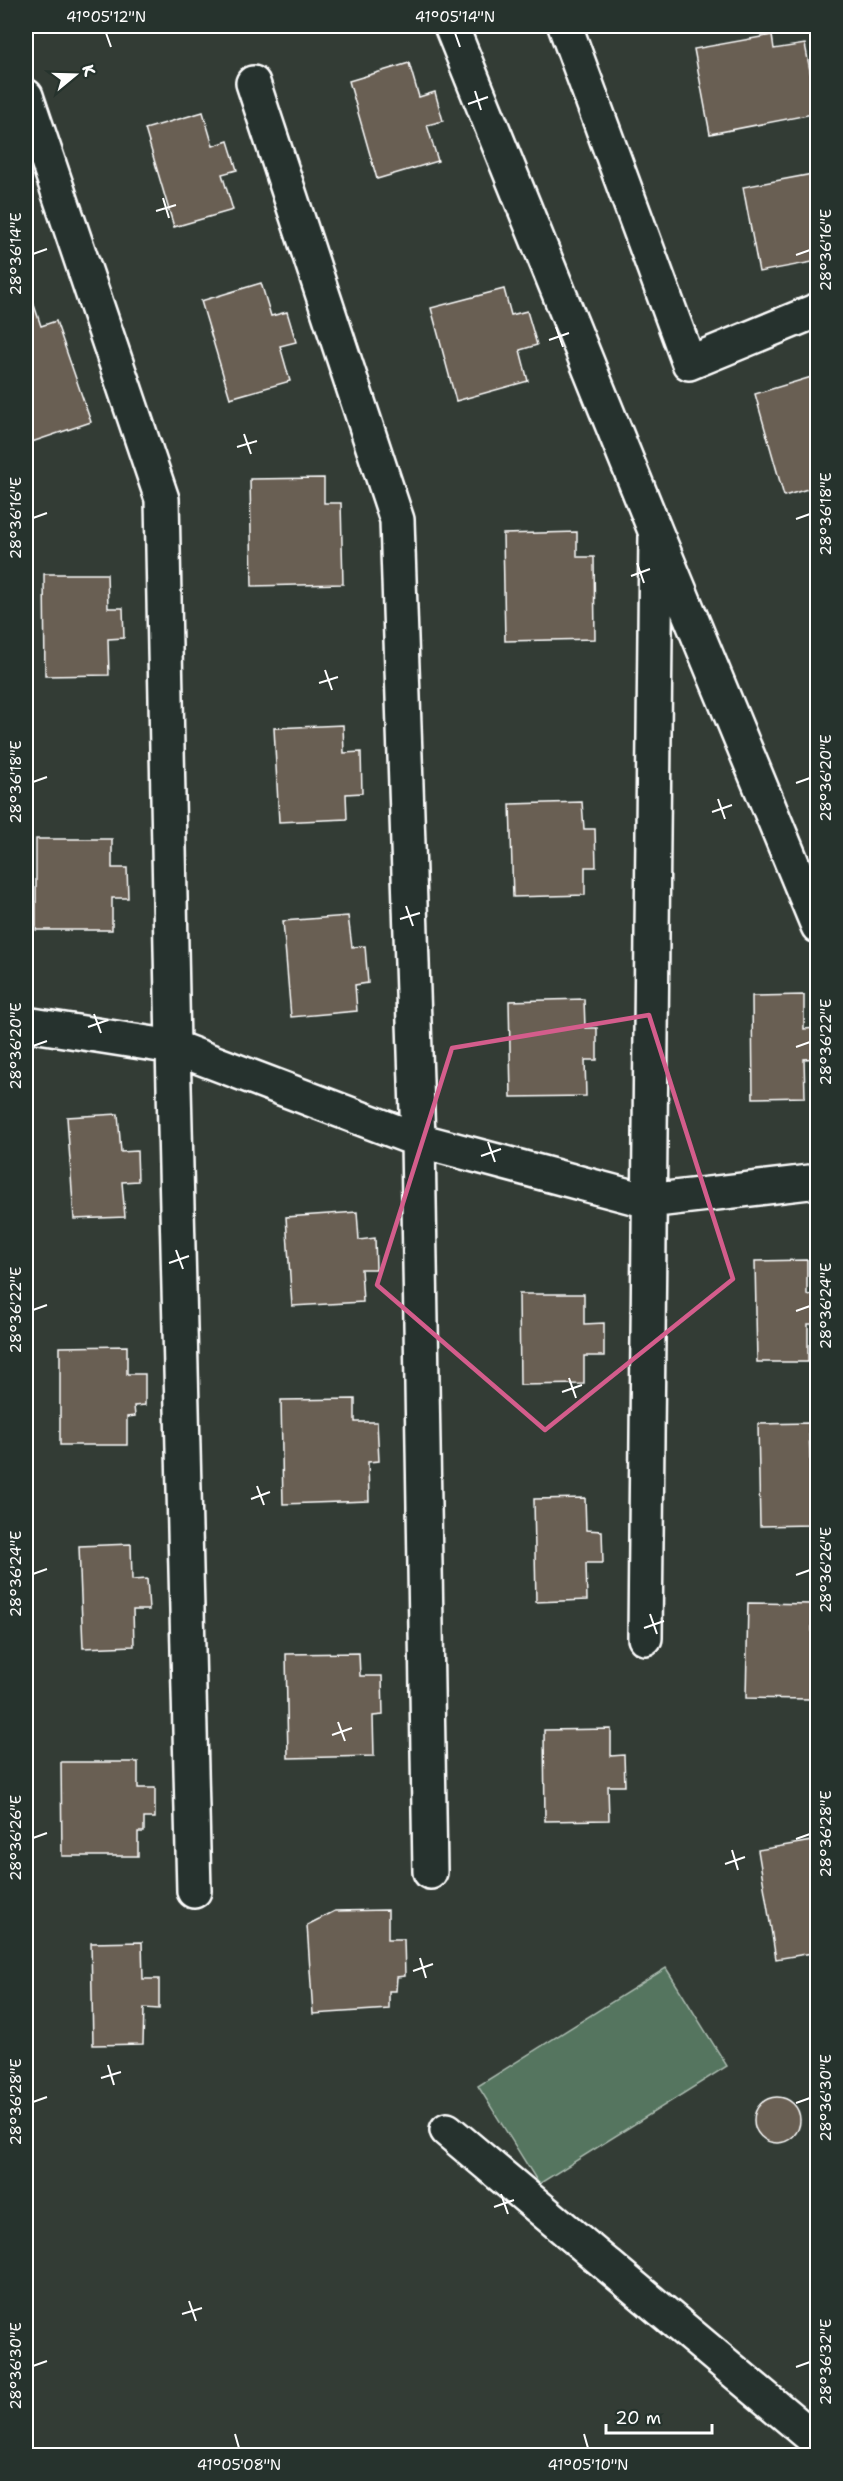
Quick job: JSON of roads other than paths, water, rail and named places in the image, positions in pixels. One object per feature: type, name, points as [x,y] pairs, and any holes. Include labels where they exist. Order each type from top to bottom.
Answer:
[{"type":"street","points":[[452,26],[656,533],[818,926]]},
{"type":"street","points":[[565,26],[689,363],[818,310]]},
{"type":"street","points":[[253,82],[397,520],[418,1140],[430,1872]]},
{"type":"street","points":[[26,96],[162,499],[194,1892]]},
{"type":"street","points":[[645,1638],[656,533]]},
{"type":"street","points":[[26,1024],[173,1047],[418,1140],[648,1201],[818,1181]]},
{"type":"street","points":[[447,2130],[818,2442]]}]
